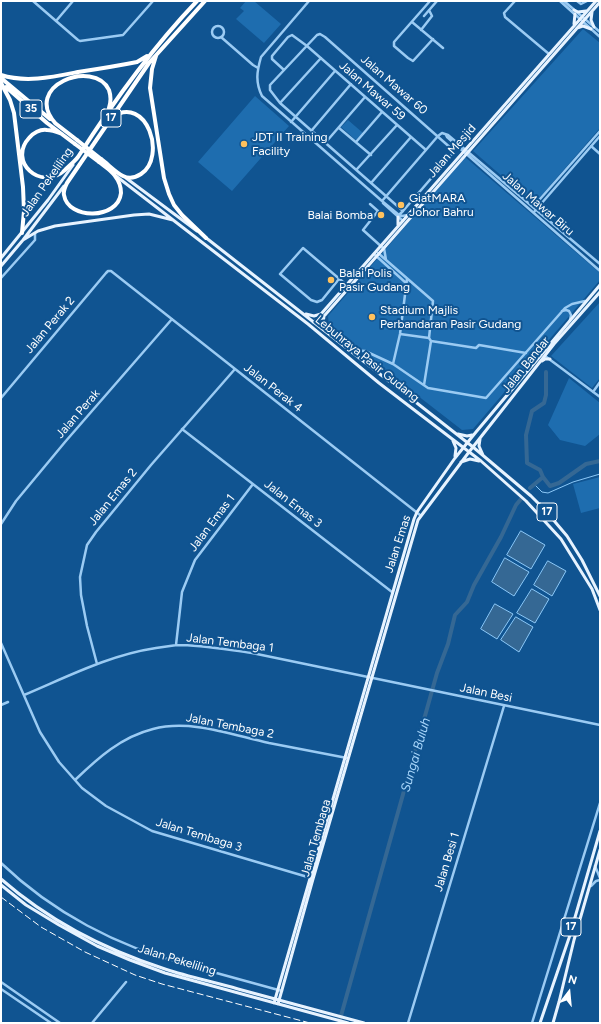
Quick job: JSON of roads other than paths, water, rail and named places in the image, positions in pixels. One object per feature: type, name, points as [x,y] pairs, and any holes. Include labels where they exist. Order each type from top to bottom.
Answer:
[{"type":"highway","name":"17","points":[[106,114],[153,50],[197,1]]},
{"type":"highway","name":"17","points":[[67,183],[150,62],[205,1]]},
{"type":"highway","points":[[1,75],[30,79],[70,74],[137,62],[143,60],[153,50]]},
{"type":"highway","points":[[157,54],[152,69],[150,88],[164,178],[168,194],[174,205],[206,238]]},
{"type":"highway","points":[[56,124],[47,110],[46,100],[56,84],[73,78],[88,76],[105,84],[111,100],[106,114]]},
{"type":"highway","name":"35","points":[[1,78],[56,124]]},
{"type":"highway","points":[[1,83],[10,100],[14,113],[23,187],[24,211],[22,233]]},
{"type":"highway","name":"35","points":[[1,83],[62,134]]},
{"type":"highway","points":[[110,119],[119,113],[133,113],[143,119],[150,131],[153,150],[150,165],[145,171],[136,177],[132,178],[123,176]]},
{"type":"highway","name":"Jalan Pekeliling","points":[[76,160],[106,114]]},
{"type":"highway","name":"17","points":[[56,124],[76,142]]},
{"type":"highway","points":[[62,134],[48,130],[38,131],[31,135],[26,140],[23,147],[22,154],[25,164],[29,171],[34,175],[46,178],[57,175],[76,160]]},
{"type":"highway","name":"17","points":[[62,134],[76,142]]},
{"type":"highway","name":"Lebuhraya Pasir Gudang","points":[[76,142],[114,174]]},
{"type":"highway","name":"Lebuhraya Pasir Gudang","points":[[100,161],[123,176]]},
{"type":"highway","points":[[67,183],[64,195],[72,208],[86,213],[105,212],[114,206],[120,197],[120,185],[114,174]]},
{"type":"main road","name":"Jalan Mesjid","points":[[308,324],[322,318],[404,222],[575,30],[587,11],[596,1]]},
{"type":"main road","name":"Jalan Mesjid","points":[[383,247],[408,215],[466,152],[549,54],[574,26],[592,12],[600,2]]},
{"type":"main road","points":[[574,10],[582,12],[587,11]]},
{"type":"main road","points":[[575,30],[580,26],[592,28],[592,12]]},
{"type":"main road","points":[[574,26],[575,14]]},
{"type":"main road","name":"Jalan Pekeliling","points":[[1,258],[48,200],[76,160]]},
{"type":"main road","name":"Lebuhraya Pasir Gudang","points":[[114,174],[308,324],[379,383],[481,461],[526,501],[561,539],[592,589],[600,610]]},
{"type":"main road","name":"Lebuhraya Pasir Gudang","points":[[123,176],[326,331],[348,350],[473,447],[531,496],[549,514],[567,536],[600,596]]},
{"type":"main road","name":"Jalan Pekeliling","points":[[1,266],[67,183]]},
{"type":"main road","points":[[23,240],[35,233],[55,226],[134,215],[156,215],[176,222]]},
{"type":"main road","points":[[398,227],[399,216]]},
{"type":"main road","name":"Jalan Mesjid","points":[[300,311],[310,316],[318,316],[372,261],[376,254]]},
{"type":"main road","name":"Jalan Bandar","points":[[476,432],[600,285]]},
{"type":"main road","name":"Jalan Bandar","points":[[469,452],[540,362],[600,292]]},
{"type":"main road","points":[[273,297],[277,293]]},
{"type":"main road","points":[[325,314],[323,322],[326,331]]},
{"type":"main road","points":[[536,360],[543,355],[545,356],[544,352],[547,346]]},
{"type":"main road","points":[[540,362],[545,359],[550,359]]},
{"type":"main road","points":[[453,432],[467,436],[476,432]]},
{"type":"main road","name":"Jalan Emas","points":[[367,678],[410,532],[419,514],[455,458],[476,432]]},
{"type":"main road","points":[[481,436],[479,446],[484,456]]},
{"type":"main road","points":[[450,437],[455,443],[455,458]]},
{"type":"main road","name":"Jalan Emas","points":[[372,678],[419,514],[469,452]]},
{"type":"main road","points":[[461,462],[470,459],[481,461]]},
{"type":"main road","name":"Jalan Tembaga","points":[[347,758],[367,678]]},
{"type":"main road","name":"Jalan Tembaga","points":[[274,1001],[372,678]]},
{"type":"main road","name":"17","points":[[540,1023],[568,938],[600,830]]},
{"type":"main road","name":"17","points":[[553,1023],[574,940],[600,850]]},
{"type":"main road","name":"Jalan Tembaga","points":[[279,1002],[312,878]]},
{"type":"main road","name":"Jalan Pekeliling","points":[[1,879],[28,901],[98,942],[132,957],[166,969],[274,1001]]},
{"type":"main road","name":"Jalan Pekeliling","points":[[1,885],[26,905],[97,946],[165,973],[364,1023]]},
{"type":"main road","name":"Jalan Pekeliling","points":[[279,1002],[348,1023]]},
{"type":"street","points":[[34,1],[79,41],[121,36],[153,1]]},
{"type":"street","points":[[56,21],[73,1]]},
{"type":"street","points":[[309,1],[264,53],[258,68],[257,82],[262,96],[404,222]]},
{"type":"street","points":[[515,1],[504,13],[505,17],[549,54]]},
{"type":"street","points":[[560,1],[582,19]]},
{"type":"street","points":[[564,1],[600,37]]},
{"type":"street","points":[[577,1],[581,4],[587,1]]},
{"type":"street","points":[[424,16],[433,2]]},
{"type":"street","points":[[433,2],[412,22],[393,44],[408,58],[414,60],[433,39]]},
{"type":"street","points":[[421,30],[432,16],[429,10]]},
{"type":"street","points":[[412,22],[443,48]]},
{"type":"street","points":[[216,26],[220,26],[224,29],[224,33],[221,37],[219,39],[216,38],[212,33],[216,26]]},
{"type":"street","points":[[592,28],[600,32]]},
{"type":"street","name":"Jalan Mawar 59","points":[[284,70],[272,59],[272,56],[291,35],[307,46],[426,150]]},
{"type":"street","name":"Jalan Mawar 60","points":[[307,46],[317,35],[323,35],[453,149],[453,153],[403,211]]},
{"type":"street","points":[[221,37],[258,68]]},
{"type":"street","points":[[307,46],[270,85],[270,90],[280,103],[357,169],[403,211],[399,216]]},
{"type":"street","points":[[280,103],[321,58]]},
{"type":"street","points":[[291,122],[335,71]]},
{"type":"street","points":[[312,130],[351,84]]},
{"type":"street","points":[[326,142],[365,97]]},
{"type":"street","points":[[356,142],[382,112]]},
{"type":"street","points":[[357,169],[397,125]]},
{"type":"street","points":[[339,128],[371,155]]},
{"type":"street","points":[[531,209],[600,131]]},
{"type":"street","points":[[382,202],[442,133],[466,152]]},
{"type":"street","points":[[534,212],[600,136]]},
{"type":"street","points":[[371,182],[411,137]]},
{"type":"street","points":[[591,146],[600,154]]},
{"type":"street","name":"Jalan Mawar Biru","points":[[466,152],[537,209],[600,264]]},
{"type":"street","name":"Jalan Mawar Biru","points":[[466,152],[600,271]]},
{"type":"street","points":[[370,204],[378,211],[363,230],[383,247],[386,261]]},
{"type":"street","points":[[399,216],[408,215]]},
{"type":"street","points":[[1,278],[36,240],[35,233]]},
{"type":"street","points":[[339,279],[322,300],[317,302],[311,300],[280,274],[303,248],[348,286]]},
{"type":"street","points":[[376,254],[406,283]]},
{"type":"street","points":[[376,254],[433,301],[424,386]]},
{"type":"street","points":[[372,261],[382,261]]},
{"type":"street","name":"Jalan Perak 2","points":[[1,398],[106,273],[110,271],[116,274]]},
{"type":"street","name":"Jalan Perak 4","points":[[116,274],[419,514]]},
{"type":"street","points":[[393,364],[400,334],[407,279]]},
{"type":"street","points":[[348,350],[365,351],[393,364],[424,386],[431,389],[486,398],[561,311],[568,305],[585,302]]},
{"type":"street","points":[[561,311],[569,311],[571,315],[570,320]]},
{"type":"street","name":"Jalan Perak","points":[[1,524],[16,501],[65,442],[172,319]]},
{"type":"street","points":[[400,334],[476,348],[479,345],[526,353]]},
{"type":"street","points":[[545,356],[600,397]]},
{"type":"street","name":"Jalan Emas 2","points":[[98,664],[87,626],[81,595],[80,577],[87,545],[96,532],[182,429],[235,369]]},
{"type":"street","points":[[593,392],[600,382]]},
{"type":"street","name":"Jalan Emas 3","points":[[182,429],[392,592]]},
{"type":"street","name":"Jalan Emas 1","points":[[176,645],[182,592],[195,560],[252,484]]},
{"type":"street","points":[[1,644],[24,696]]},
{"type":"street","name":"Jalan Tembaga 1","points":[[24,696],[121,655],[176,645],[213,648],[252,654],[367,678]]},
{"type":"street","name":"Jalan Besi","points":[[367,678],[600,725]]},
{"type":"street","name":"Jalan Tembaga 3","points":[[24,696],[40,732],[59,762],[82,788],[106,806],[152,831],[312,878]]},
{"type":"street","points":[[1,705],[8,702]]},
{"type":"street","name":"Jalan Besi 1","points":[[408,1023],[504,706]]},
{"type":"street","name":"Jalan Tembaga 2","points":[[75,780],[108,750],[153,728],[168,726],[207,729],[347,758]]},
{"type":"street","points":[[532,1022],[600,803]]},
{"type":"street","points":[[1,863],[27,885],[55,905],[100,932],[144,951],[186,964]]},
{"type":"street","points":[[588,889],[600,879],[595,865]]},
{"type":"street","points":[[191,966],[282,991]]},
{"type":"street","points":[[1,982],[60,1023]]},
{"type":"street","points":[[92,1023],[126,982]]},
{"type":"street","points":[[1,989],[51,1023]]},
{"type":"waterway","name":"Sungai Buluh","points":[[530,488],[543,477],[540,470],[527,463],[526,435],[532,411],[544,403],[546,395],[546,372]]},
{"type":"waterway","points":[[543,477],[550,486],[559,483],[586,464],[600,461]]},
{"type":"waterway","points":[[534,484],[542,492],[548,493],[573,482],[600,474]]},
{"type":"waterway","name":"Sungai Buluh","points":[[339,1023],[437,673],[448,644],[455,615],[467,602],[474,585],[501,537],[516,505],[521,499]]},
{"type":"railway","points":[[1,897],[41,927],[85,952],[135,975],[162,984],[310,1023]]},
{"type":"place","name":"JDT II Training Facility","points":[[244,144]]},
{"type":"place","name":"GiatMARA Johor Bahru","points":[[401,205]]},
{"type":"place","name":"Balai Bomba","points":[[381,215]]},
{"type":"place","name":"Balai Polis Pasir Gudang","points":[[331,280]]},
{"type":"place","name":"Stadium Majlis Perbandaran Pasir Gudang","points":[[372,317]]}]
